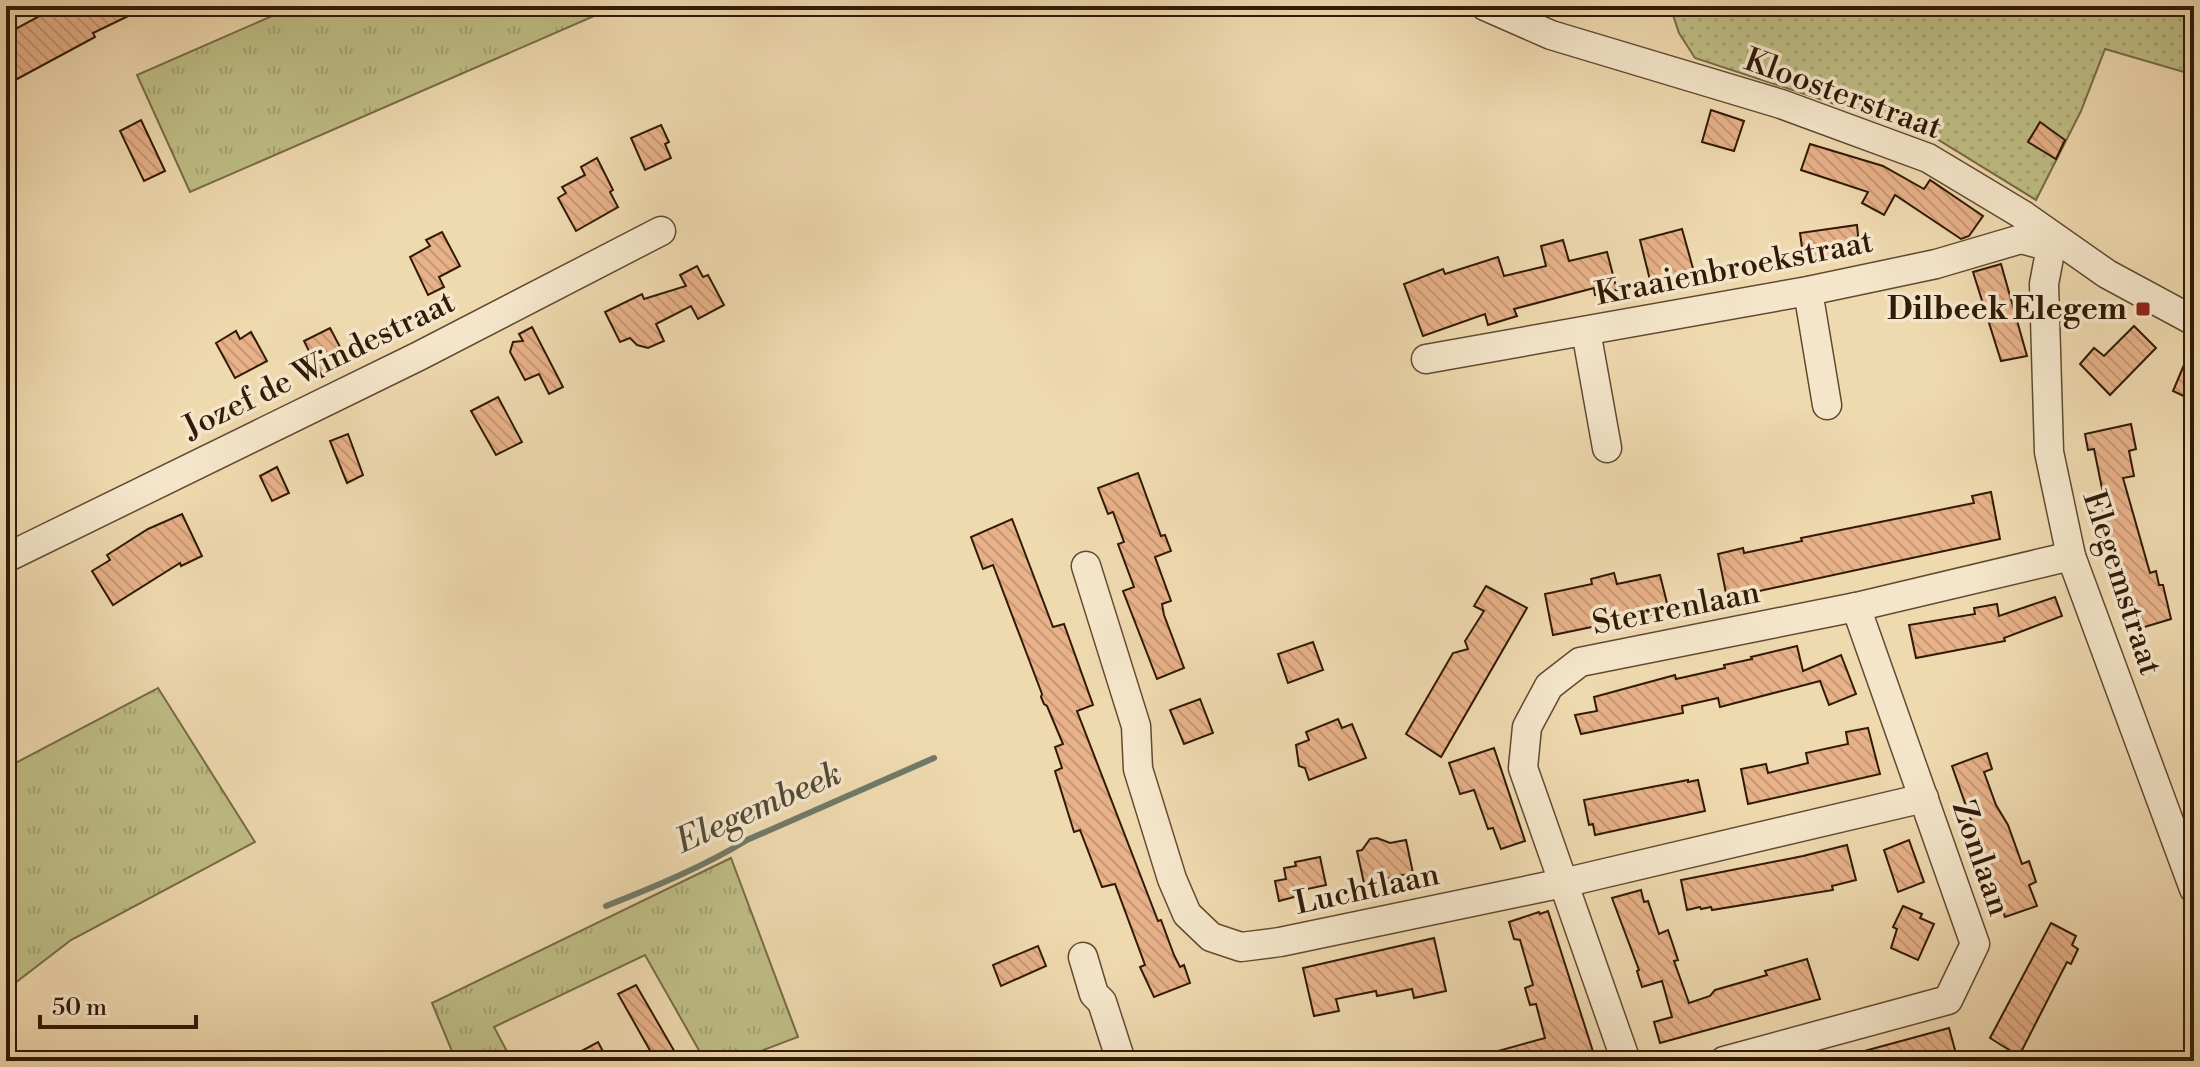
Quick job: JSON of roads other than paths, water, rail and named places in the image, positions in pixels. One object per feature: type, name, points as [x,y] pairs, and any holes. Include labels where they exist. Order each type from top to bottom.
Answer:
[{"type":"street","name":"Kloosterstraat","points":[[1485,6],[1551,35],[1781,104],[1928,158],[2023,215],[2055,244],[2194,321]]},
{"type":"street","name":"Jozef de Windestraat","points":[[6,558],[419,356],[661,231]]},
{"type":"street","name":"Kraaienbroekstraat","points":[[1426,359],[1808,291],[1936,264],[2021,239],[2055,244]]},
{"type":"street","name":"Elegemstraat","points":[[2055,244],[2044,284],[2049,452],[2071,556],[2194,889]]},
{"type":"street","points":[[1808,291],[1827,405]]},
{"type":"street","points":[[1586,331],[1607,448]]},
{"type":"street","name":"Sterrenlaan","points":[[1626,1061],[1523,768],[1527,727],[1549,686],[1580,662],[1856,607],[2071,556]]},
{"type":"street","name":"Luchtlaan","points":[[1086,566],[1136,726],[1138,769],[1172,879],[1187,914],[1211,937],[1241,947],[1280,942],[1563,883],[1924,798]]},
{"type":"street","name":"Zonlaan","points":[[1724,1061],[1948,1000],[1975,944],[1856,607]]},
{"type":"street","points":[[1083,957],[1094,994],[1102,1002],[1121,1061]]},
{"type":"waterway","name":"Elegembeek","points":[[606,906],[934,758]]},
{"type":"place","name":"Dilbeek Elegem","points":[[2143,309]]}]
